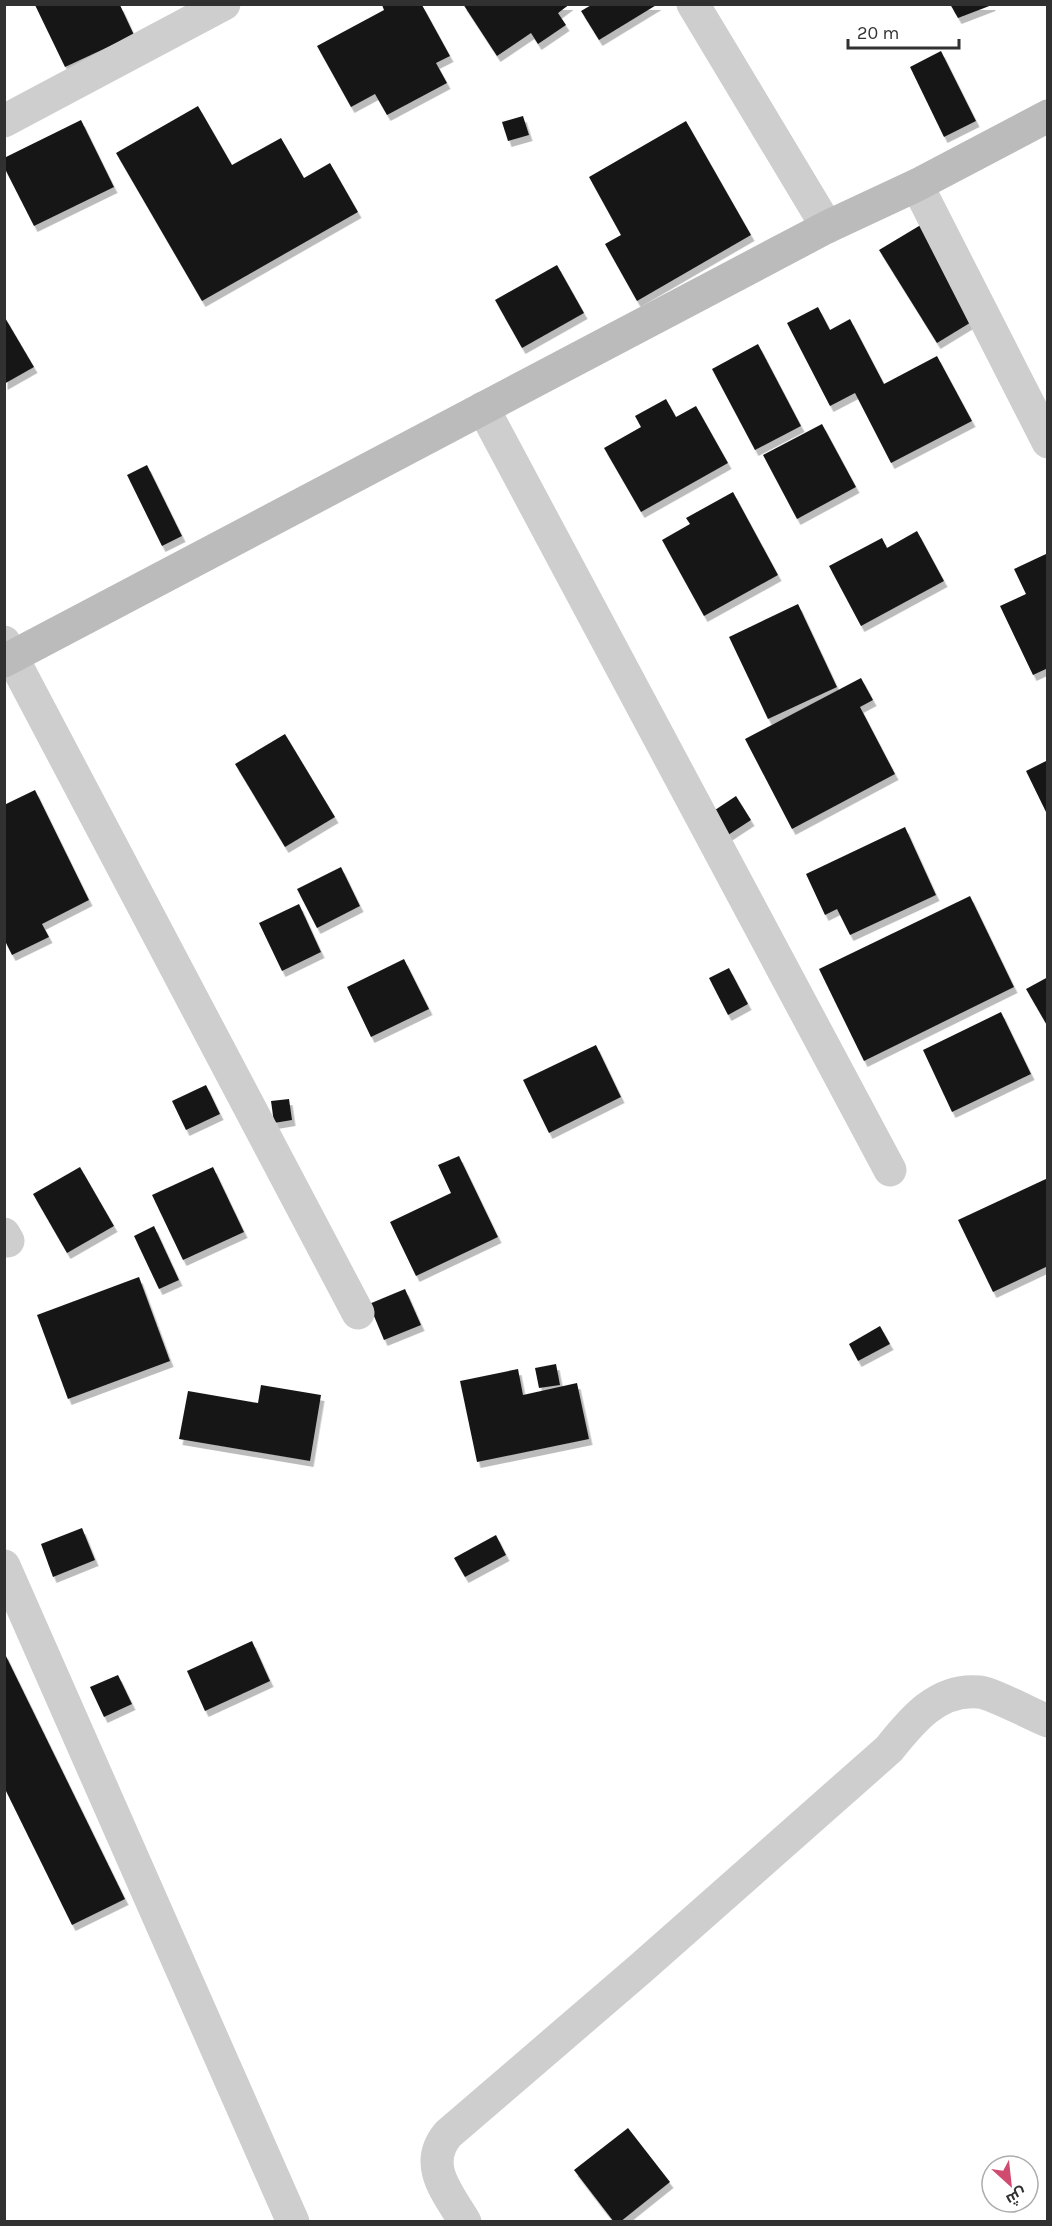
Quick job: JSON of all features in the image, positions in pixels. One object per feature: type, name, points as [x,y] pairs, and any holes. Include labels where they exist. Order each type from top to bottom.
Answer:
[{"type":"main road","points":[[7,654],[827,227],[917,185],[1047,116]]},
{"type":"street","points":[[4,121],[224,4]]},
{"type":"street","points":[[693,4],[827,227]]},
{"type":"street","points":[[917,185],[1047,442]]},
{"type":"street","points":[[483,408],[890,1170]]},
{"type":"street","points":[[7,654],[358,1313]]},
{"type":"street","points":[[4,1566],[293,2222]]},
{"type":"street","points":[[465,2222],[441,2181],[437,2169],[440,2144],[448,2134],[640,1969],[880,1756],[917,1715],[938,1700],[958,1693],[981,1691],[1047,1721]]},
{"type":"building","points":[[463,4],[570,4],[558,13],[566,25],[538,44],[531,33],[497,56]]},
{"type":"building","points":[[593,4],[658,4],[599,40],[581,11]]},
{"type":"building","points":[[950,4],[992,4],[992,5],[958,18]]},
{"type":"building","points":[[35,5],[120,5],[134,35],[65,67]]},
{"type":"building","points":[[382,5],[422,5],[450,56],[436,63],[447,83],[387,115],[375,94],[351,107],[317,46],[384,10]]},
{"type":"building","points":[[941,51],[976,121],[944,137],[910,67]]},
{"type":"building","points":[[198,106],[232,165],[281,138],[304,178],[330,163],[358,212],[202,301],[116,153]]},
{"type":"building","points":[[523,116],[529,135],[508,141],[502,122]]},
{"type":"building","points":[[81,120],[114,187],[34,226],[4,167],[4,158]]},
{"type":"building","points":[[686,121],[751,235],[637,301],[605,244],[621,235],[589,177]]},
{"type":"building","points":[[939,214],[996,307],[937,343],[879,250]]},
{"type":"building","points":[[557,265],[584,313],[522,348],[495,300]]},
{"type":"building","points":[[818,307],[830,330],[850,319],[884,384],[937,356],[972,421],[891,463],[855,393],[830,406],[787,323]]},
{"type":"building","points":[[4,316],[34,367],[4,384]]},
{"type":"building","points":[[758,344],[801,426],[755,450],[712,369]]},
{"type":"building","points":[[666,399],[676,417],[696,406],[728,463],[641,512],[604,448],[641,427],[635,416]]},
{"type":"building","points":[[822,424],[856,487],[797,519],[763,455]]},
{"type":"building","points":[[147,465],[182,536],[162,546],[127,475]]},
{"type":"building","points":[[733,492],[778,575],[704,616],[662,540],[690,524],[686,518]]},
{"type":"building","points":[[917,531],[944,581],[861,626],[829,566],[882,538],[887,548]]},
{"type":"building","points":[[1046,554],[1048,558],[1048,668],[1033,675],[1000,606],[1026,594],[1014,569]]},
{"type":"building","points":[[798,604],[837,687],[768,719],[729,637]]},
{"type":"building","points":[[861,678],[873,700],[860,707],[895,774],[792,829],[745,739]]},
{"type":"building","points":[[285,734],[335,817],[285,847],[235,764]]},
{"type":"building","points":[[1048,760],[1048,816],[1026,771]]},
{"type":"building","points":[[35,790],[89,900],[42,924],[49,937],[12,955],[4,939],[4,805]]},
{"type":"building","points":[[736,796],[751,820],[725,837],[709,814]]},
{"type":"building","points":[[905,827],[936,895],[850,935],[837,909],[825,915],[806,874]]},
{"type":"building","points":[[341,867],[360,906],[317,928],[297,889]]},
{"type":"building","points":[[970,896],[1014,987],[864,1061],[819,969]]},
{"type":"building","points":[[299,904],[321,952],[282,971],[259,923]]},
{"type":"building","points":[[404,959],[429,1009],[371,1037],[347,987]]},
{"type":"building","points":[[729,968],[748,1004],[728,1015],[709,978]]},
{"type":"building","points":[[1048,977],[1048,1027],[1026,989]]},
{"type":"building","points":[[1001,1012],[1031,1074],[952,1112],[923,1050]]},
{"type":"building","points":[[596,1045],[621,1097],[549,1133],[523,1080]]},
{"type":"building","points":[[206,1085],[220,1114],[186,1130],[172,1101]]},
{"type":"building","points":[[289,1099],[292,1120],[274,1123],[271,1101]]},
{"type":"building","points":[[459,1156],[498,1237],[416,1276],[390,1222],[451,1193],[438,1165]]},
{"type":"building","points":[[80,1167],[114,1226],[67,1253],[33,1194]]},
{"type":"building","points":[[213,1167],[244,1232],[183,1260],[152,1195]]},
{"type":"building","points":[[1048,1178],[1048,1266],[993,1292],[958,1220]]},
{"type":"building","points":[[154,1226],[179,1280],[159,1289],[134,1236]]},
{"type":"building","points":[[139,1277],[170,1361],[68,1399],[37,1315]]},
{"type":"building","points":[[405,1289],[421,1325],[384,1340],[369,1304]]},
{"type":"building","points":[[880,1326],[890,1344],[858,1361],[849,1344]]},
{"type":"building","points":[[556,1364],[560,1385],[539,1388],[535,1368]]},
{"type":"building","points":[[518,1369],[523,1395],[577,1383],[589,1439],[477,1462],[460,1381]]},
{"type":"building","points":[[261,1385],[321,1395],[310,1461],[179,1439],[188,1391],[258,1403]]},
{"type":"building","points":[[82,1528],[95,1560],[53,1577],[41,1544]]},
{"type":"building","points":[[496,1535],[506,1555],[465,1577],[454,1558]]},
{"type":"building","points":[[252,1641],[270,1681],[205,1711],[187,1671]]},
{"type":"building","points":[[4,1652],[125,1899],[72,1925],[4,1787]]},
{"type":"building","points":[[118,1675],[132,1704],[104,1717],[90,1687]]},
{"type":"building","points":[[628,2128],[670,2182],[620,2222],[614,2222],[574,2170]]}]
